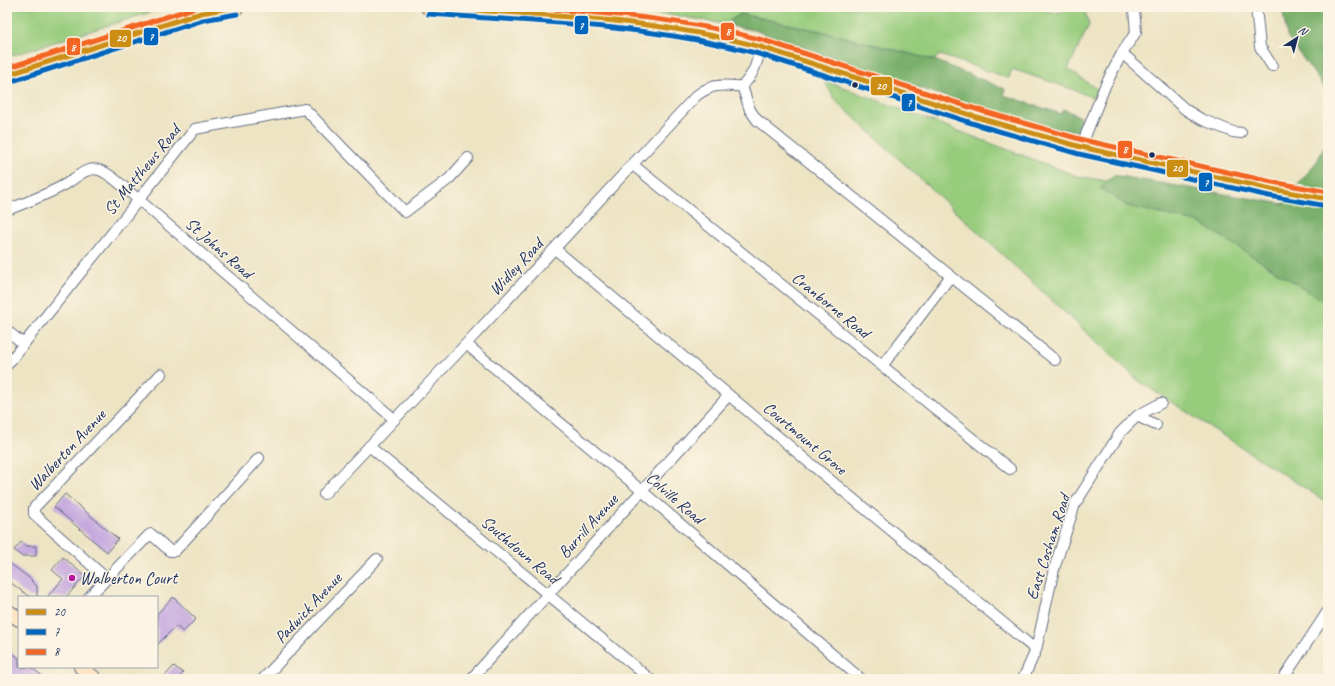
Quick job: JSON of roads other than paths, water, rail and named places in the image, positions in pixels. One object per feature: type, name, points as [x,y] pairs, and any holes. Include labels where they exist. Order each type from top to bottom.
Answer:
[{"type":"main road","points":[[7,75],[201,13],[236,7]]},
{"type":"main road","points":[[429,7],[600,20],[680,29],[724,37],[761,47],[983,119],[1081,147],[1271,189],[1328,199]]},
{"type":"street","points":[[1081,147],[1105,86],[1122,53],[1136,32],[1134,10],[1136,7]]},
{"type":"street","points":[[1256,7],[1260,47],[1272,66]]},
{"type":"street","points":[[761,47],[754,72],[749,80],[742,86],[750,110],[757,120],[950,277],[1055,360]]},
{"type":"street","points":[[1122,53],[1186,110],[1202,119],[1233,132],[1241,132]]},
{"type":"street","name":"Widley Road","points":[[324,494],[555,249],[696,96],[710,87],[721,85],[734,87],[742,86]]},
{"type":"street","name":"St Matthews Road","points":[[7,365],[195,129],[305,109],[405,212],[449,179],[468,158]]},
{"type":"street","name":"Cranborne Road","points":[[633,165],[1010,468]]},
{"type":"street","name":"St Johns Road","points":[[7,210],[46,195],[67,184],[85,171],[92,169],[99,170],[138,199],[394,419]]},
{"type":"street","name":"Courtmount Grove","points":[[555,249],[1036,650]]},
{"type":"street","points":[[882,366],[950,277]]},
{"type":"street","points":[[7,331],[24,344]]},
{"type":"street","name":"Colville Road","points":[[466,344],[642,491],[861,679]]},
{"type":"street","name":"Walberton Avenue","points":[[107,579],[34,514],[33,511],[34,508],[161,374]]},
{"type":"street","name":"Burrill Avenue","points":[[471,679],[729,395]]},
{"type":"street","name":"East Cosham Road","points":[[1023,679],[1036,650],[1054,569],[1075,504],[1120,433],[1137,416],[1161,403]]},
{"type":"street","points":[[1137,416],[1156,426]]},
{"type":"street","name":"Southdown Road","points":[[369,446],[650,679]]},
{"type":"street","points":[[90,596],[149,535],[152,534],[170,551],[175,551],[258,458]]},
{"type":"street","name":"Padwick Avenue","points":[[263,679],[377,559]]},
{"type":"street","points":[[7,611],[18,618]]},
{"type":"street","points":[[1283,679],[1328,611]]},
{"type":"street","points":[[82,668],[95,679]]},
{"type":"place","name":"Walberton Court","points":[[72,578]]}]
